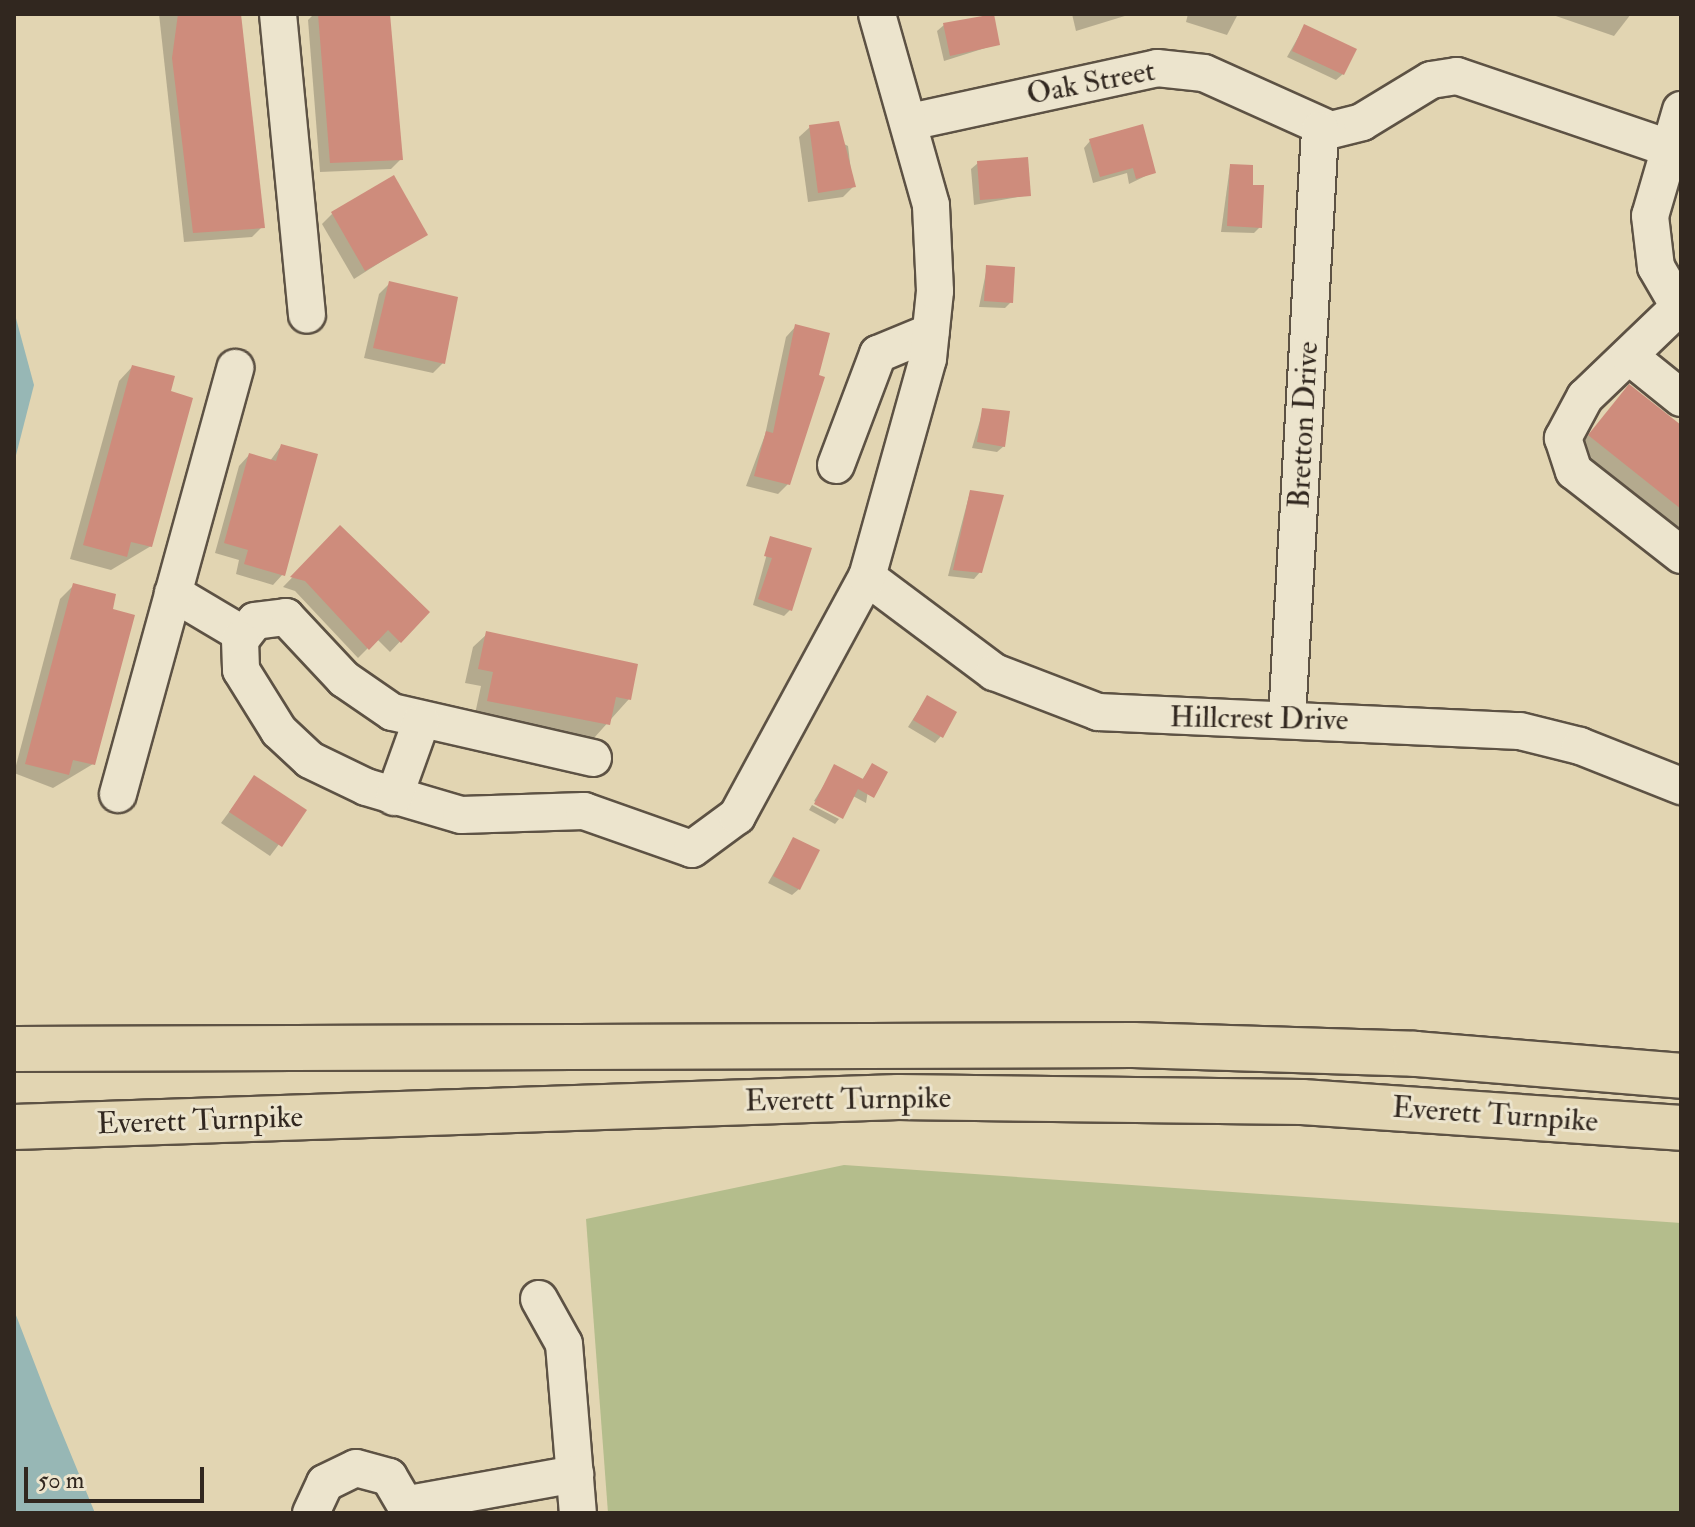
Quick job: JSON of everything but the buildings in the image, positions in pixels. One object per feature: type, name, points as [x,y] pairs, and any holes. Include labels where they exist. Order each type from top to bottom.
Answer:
[{"type":"highway","name":"Everett Turnpike","points":[[25,1049],[1133,1045],[1415,1054],[1681,1076]]},
{"type":"highway","name":"Everett Turnpike","points":[[29,1127],[898,1097],[1302,1102],[1681,1128]]},
{"type":"street","points":[[278,14],[307,315]]},
{"type":"street","points":[[242,634],[241,670],[287,741],[323,768],[394,797],[461,815],[584,811],[692,849],[725,828],[757,790],[867,577],[931,332],[932,219],[910,122],[877,14]]},
{"type":"street","name":"Oak Street","points":[[910,122],[1157,68],[1230,83],[1320,130]]},
{"type":"street","points":[[1320,130],[1362,122],[1417,86],[1457,76],[1668,148]]},
{"type":"street","points":[[1681,110],[1654,189],[1650,242],[1680,308],[1629,356],[1568,422],[1566,456],[1574,471],[1681,555]]},
{"type":"street","name":"Bretton Drive","points":[[1287,719],[1320,130]]},
{"type":"street","points":[[836,465],[878,354],[931,332]]},
{"type":"street","points":[[1629,356],[1681,398]]},
{"type":"street","points":[[118,794],[235,368]]},
{"type":"street","name":"Hillcrest Drive","points":[[867,577],[994,672],[1070,705],[1125,715],[1287,719],[1520,731],[1681,786]]},
{"type":"street","points":[[173,593],[242,634]]},
{"type":"street","points":[[242,634],[267,616],[292,619],[356,689],[421,722],[593,758]]},
{"type":"street","points":[[394,797],[421,722]]},
{"type":"street","points":[[539,1299],[564,1344],[578,1513]]},
{"type":"street","points":[[311,1513],[325,1483],[356,1468],[389,1477],[409,1509],[575,1474]]},
{"type":"green space","points":[[844,1165],[1681,1223],[1681,1513],[608,1513],[586,1219]]},
{"type":"water","points":[[14,311],[34,385],[14,463]]},
{"type":"water","points":[[14,1310],[51,1406],[95,1513],[14,1513]]}]
